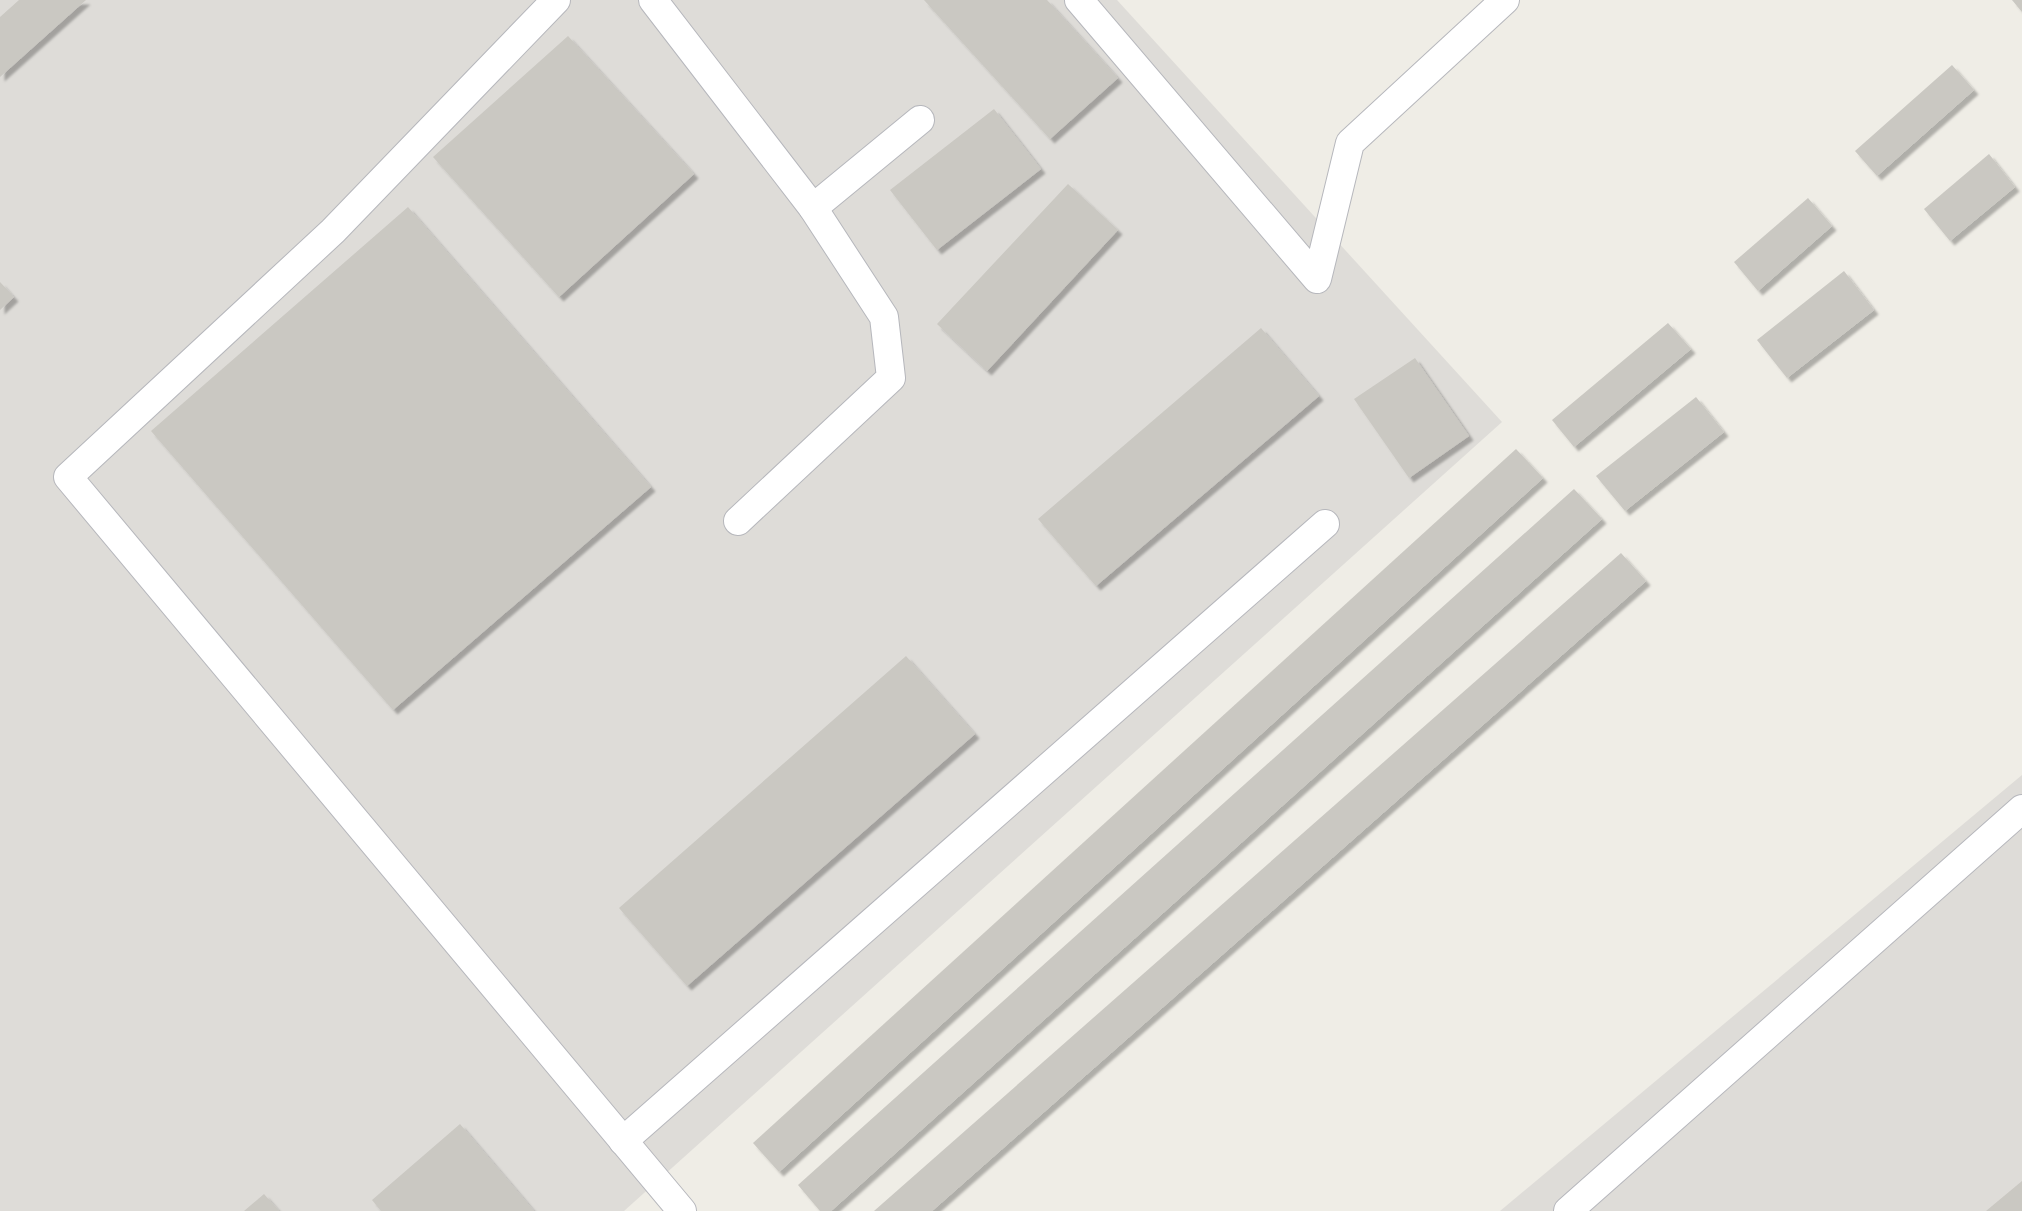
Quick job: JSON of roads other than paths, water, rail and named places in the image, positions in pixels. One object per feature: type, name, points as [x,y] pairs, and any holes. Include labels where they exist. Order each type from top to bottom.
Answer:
[{"type":"street","points":[[556,0],[333,231],[68,477],[682,1211]]},
{"type":"street","points":[[653,0],[813,208],[884,317],[891,378],[738,521]]},
{"type":"street","points":[[1079,0],[1316,279],[1350,143],[1505,0]]},
{"type":"street","points":[[813,208],[920,120]]},
{"type":"street","points":[[623,1141],[1325,524]]},
{"type":"street","points":[[1568,1211],[2022,809]]}]
